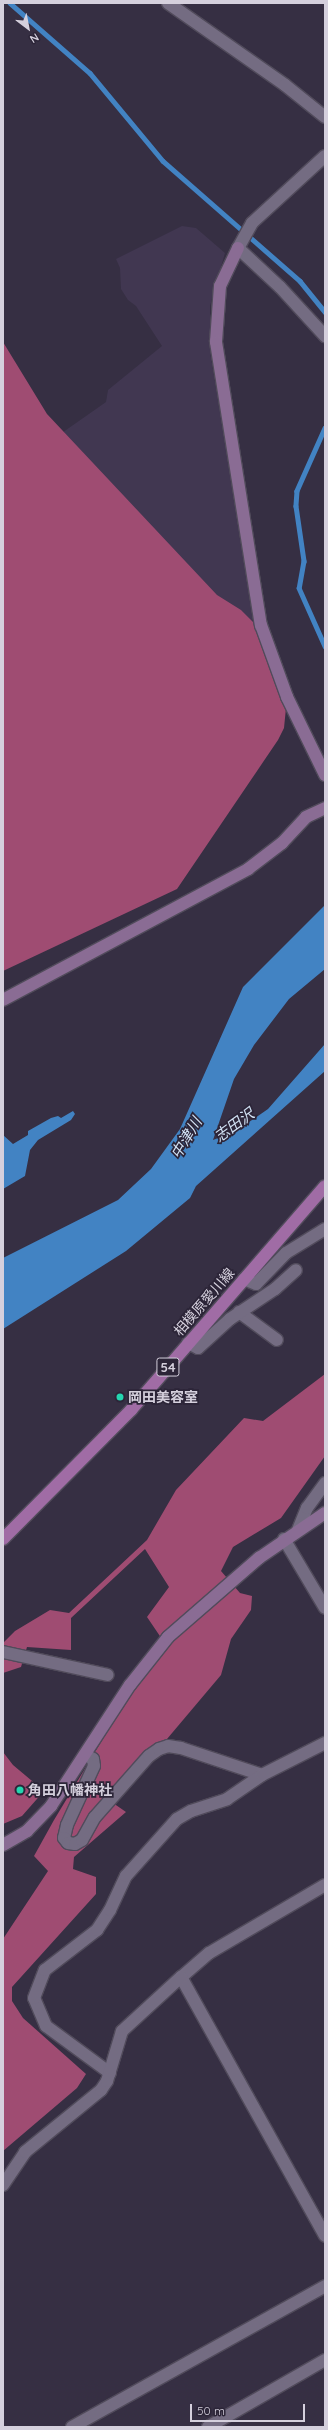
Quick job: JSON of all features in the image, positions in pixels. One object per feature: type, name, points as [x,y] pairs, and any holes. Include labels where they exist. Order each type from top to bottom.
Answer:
[{"type":"main road","name":"相模原愛川線","points":[[3,1539],[126,1416],[325,1186]]},
{"type":"street","points":[[168,3],[285,85],[325,117]]},
{"type":"street","points":[[323,162],[252,223],[220,286],[216,342],[261,625],[287,697],[325,775]]},
{"type":"street","points":[[238,248],[280,287],[325,336]]},
{"type":"street","points":[[3,1000],[248,869],[277,848],[306,817],[325,808]]},
{"type":"street","points":[[244,1279],[256,1284],[286,1253],[325,1229]]},
{"type":"street","points":[[188,1343],[198,1348],[239,1312],[275,1289],[296,1270]]},
{"type":"street","points":[[239,1312],[277,1340]]},
{"type":"street","points":[[298,1530],[307,1508],[325,1484]]},
{"type":"street","points":[[3,1844],[27,1831],[42,1818],[86,1755],[130,1685],[168,1637],[284,1540],[325,1513]]},
{"type":"street","points":[[284,1540],[325,1608]]},
{"type":"street","points":[[3,1652],[108,1675]]},
{"type":"street","points":[[110,2073],[46,2026],[34,1998],[45,1970],[97,1930],[110,1910],[126,1876],[177,1819],[191,1811],[227,1799],[262,1775],[325,1743]]},
{"type":"street","points":[[86,1755],[93,1759],[94,1766],[67,1825],[64,1838],[68,1843],[75,1844],[82,1840],[95,1817],[149,1756],[159,1749],[168,1746],[181,1748],[262,1775]]},
{"type":"street","points":[[3,2185],[25,2152],[101,2090],[110,2073],[122,2031],[209,1953],[325,1885]]},
{"type":"street","points":[[181,1977],[325,2236]]},
{"type":"street","points":[[72,2427],[325,2286]]},
{"type":"street","points":[[208,2427],[325,2360]]},
{"type":"shaded area","points":[[182,226],[196,228],[225,253],[210,306],[210,352],[262,656],[46,444],[106,402],[108,390],[162,346],[136,306],[128,300],[121,289],[120,268],[116,259]]},
{"type":"shaded area","points":[[3,342],[47,414],[217,595],[241,610],[262,631],[286,708],[284,728],[278,740],[177,889],[3,971]]},
{"type":"shaded area","points":[[325,1374],[325,1456],[281,1518],[233,1547],[221,1571],[240,1593],[252,1596],[251,1610],[231,1639],[221,1675],[113,1803],[126,1812],[74,1857],[73,1869],[96,1877],[96,1894],[12,1987],[12,2001],[23,2018],[86,2074],[77,2088],[3,2151],[3,1939],[48,1871],[34,1856],[54,1820],[133,1689],[168,1648],[147,1617],[169,1587],[145,1549],[71,1618],[71,1650],[27,1647],[21,1667],[3,1673],[3,1643],[15,1631],[50,1610],[69,1613],[147,1540],[176,1490],[244,1418],[263,1421]]},
{"type":"shaded area","points":[[3,1752],[13,1765],[44,1791],[22,1816],[3,1824]]},
{"type":"water","name":"中津川","points":[[325,905],[325,969],[289,999],[254,1045],[234,1079],[213,1140],[236,1131],[268,1109],[325,1044],[325,1071],[196,1186],[190,1198],[126,1251],[3,1329],[3,1258],[118,1200],[151,1169],[180,1129],[243,987]]},
{"type":"water","points":[[73,1111],[75,1114],[71,1120],[38,1140],[30,1150],[25,1176],[3,1189],[3,1135],[13,1144],[28,1135],[28,1131],[51,1118],[58,1116],[61,1118]]},
{"type":"waterway","points":[[10,3],[90,73],[163,161],[300,281],[325,312]]},
{"type":"waterway","points":[[325,428],[297,491],[296,506],[304,561],[299,588],[325,646]]},
{"type":"place","name":"岡田美容室","points":[[120,1397]]},
{"type":"place","name":"角田八幡神社","points":[[20,1790]]},
{"type":"water label","name":"志田沢","points":[[234,1125]]}]
